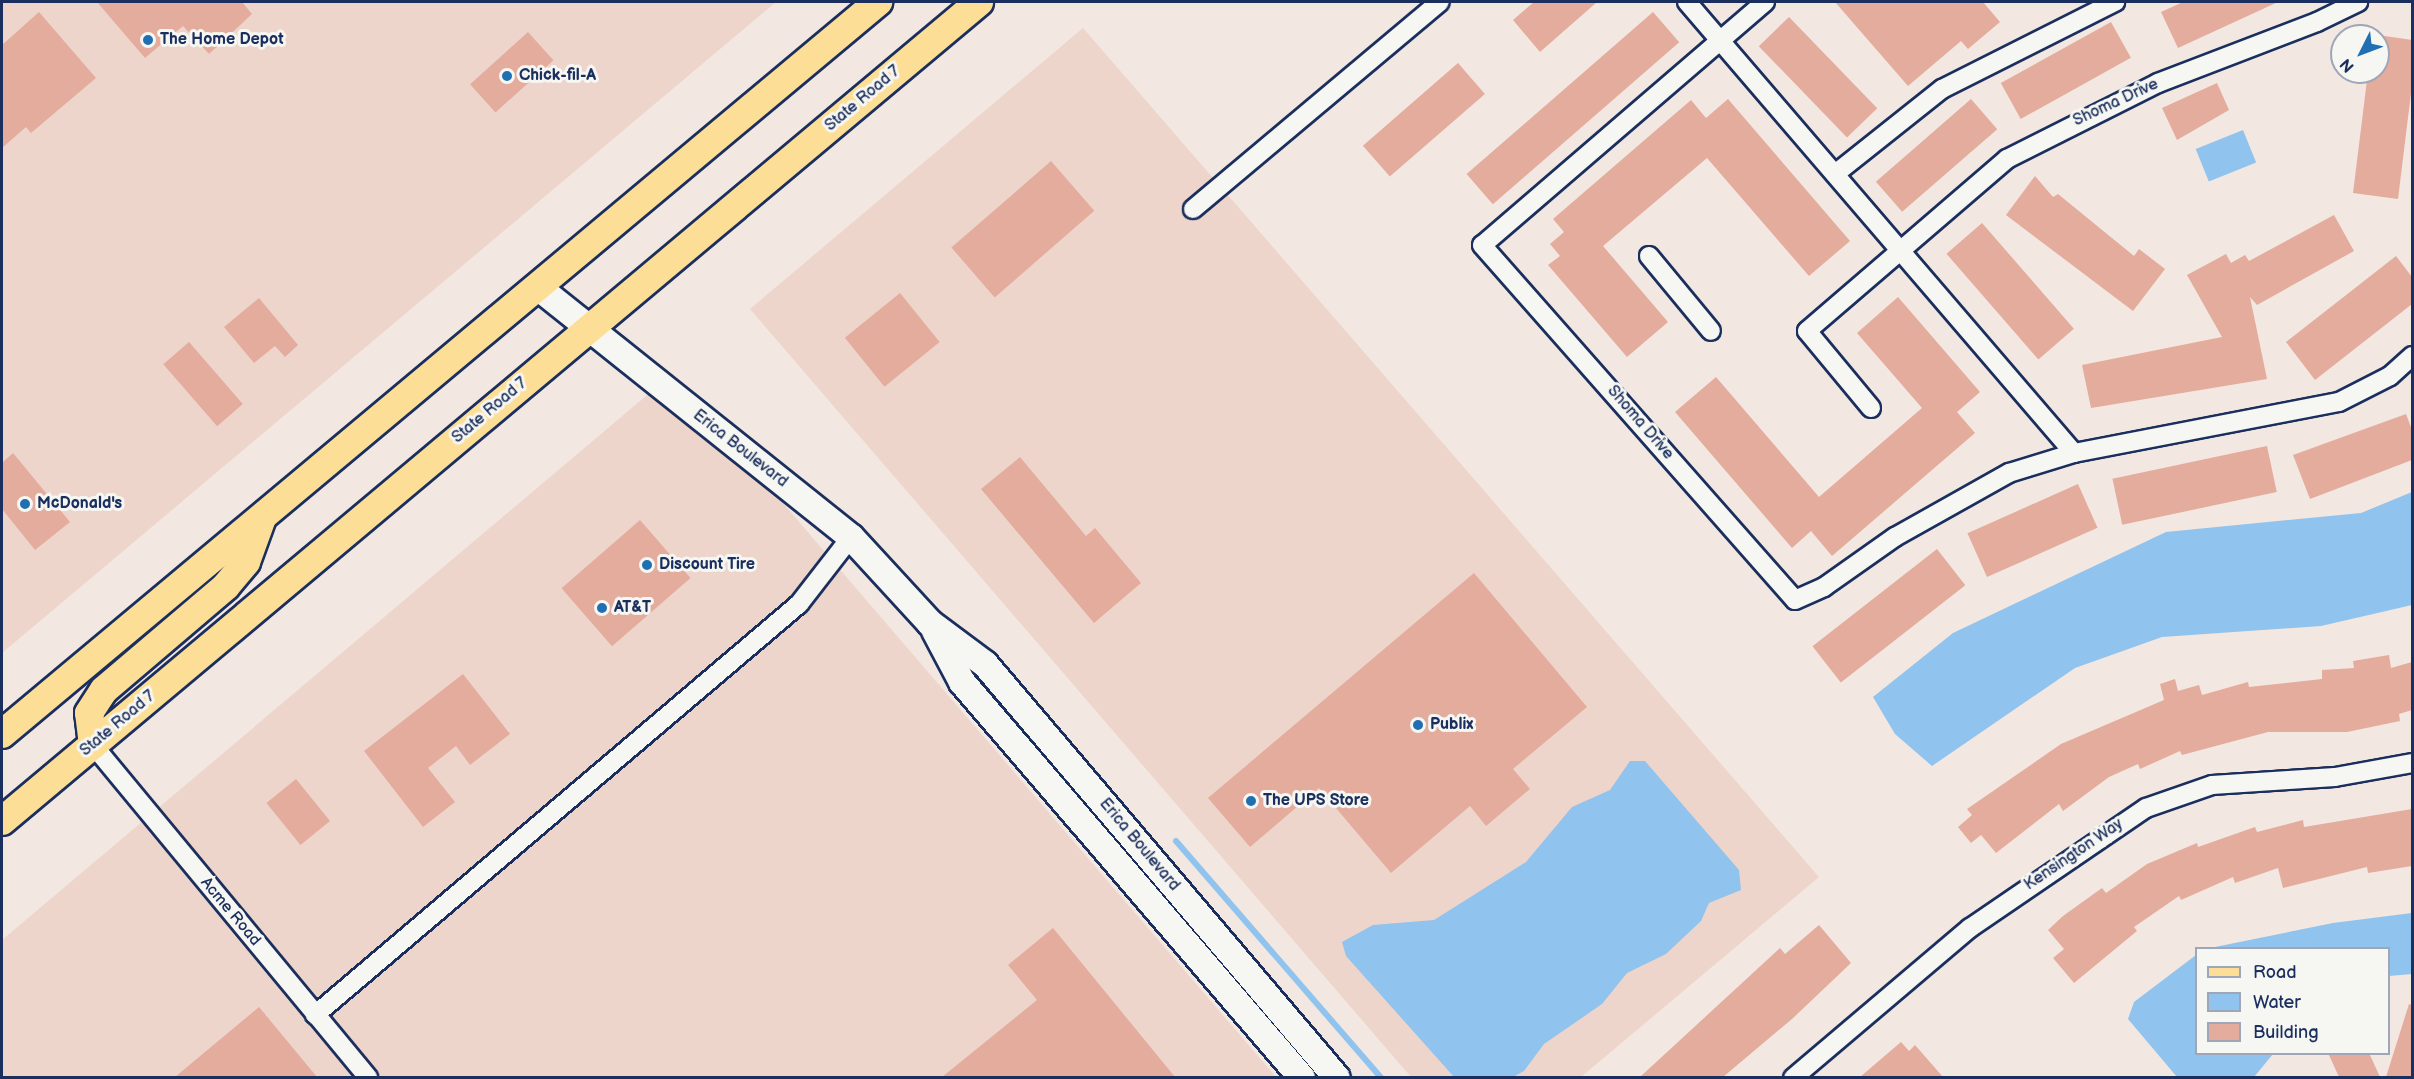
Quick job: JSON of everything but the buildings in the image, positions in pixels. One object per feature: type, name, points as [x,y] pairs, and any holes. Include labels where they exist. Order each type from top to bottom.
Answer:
[{"type":"main road","points":[[2,734],[251,522],[262,518],[878,2]]},
{"type":"main road","name":"State Road 7","points":[[2,821],[979,2]]},
{"type":"main road","points":[[93,745],[89,713],[104,690],[226,586],[246,562],[262,518]]},
{"type":"street","points":[[1194,209],[1440,2]]},
{"type":"street","points":[[1687,2],[2074,453]]},
{"type":"street","name":"Shoma Drive","points":[[1765,2],[1482,245],[1795,600],[1824,588],[1894,537],[2009,473],[2074,453],[2339,402],[2390,376],[2412,356]]},
{"type":"street","points":[[1835,174],[1942,89],[2115,2]]},
{"type":"street","name":"Shoma Drive","points":[[1871,408],[1807,331],[2007,159],[2062,128],[2358,2]]},
{"type":"street","points":[[1649,256],[1711,331]]},
{"type":"street","name":"Erica Boulevard","points":[[539,288],[851,537],[930,622],[986,664],[1337,1077]]},
{"type":"street","points":[[315,1015],[799,604],[851,537]]},
{"type":"street","name":"Erica Boulevard","points":[[930,622],[962,682],[1302,1077]]},
{"type":"street","name":"Acme Road","points":[[93,745],[315,1015],[369,1077]]},
{"type":"street","name":"Kensington Way","points":[[1793,1077],[1970,928],[2146,808],[2212,785],[2335,777],[2412,763]]},
{"type":"shaded area","points":[[2,2],[776,2],[2,653]]},
{"type":"shaded area","points":[[1083,28],[1819,877],[1581,1077],[1411,1077],[750,309]]},
{"type":"shaded area","points":[[672,374],[1276,1077],[2,1077],[2,940]]},
{"type":"water","points":[[2243,130],[2256,162],[2209,182],[2196,149]]},
{"type":"water","points":[[2412,492],[2412,605],[2321,626],[2162,637],[2075,668],[1932,766],[1895,734],[1873,697],[1953,633],[2166,532],[2361,513]]},
{"type":"water","points":[[1630,761],[1645,761],[1739,870],[1741,890],[1709,903],[1701,921],[1666,954],[1627,973],[1602,1004],[1544,1044],[1524,1071],[1513,1077],[1454,1077],[1346,956],[1342,942],[1373,925],[1434,920],[1526,862],[1572,807],[1610,790]]},
{"type":"water","points":[[2412,913],[2412,974],[2390,976],[2390,947],[2215,947],[2333,923]]},
{"type":"water","points":[[2195,956],[2195,1055],[2272,1055],[2254,1077],[2177,1077],[2128,1019],[2134,1002]]},
{"type":"waterway","points":[[1176,841],[1381,1078]]},
{"type":"place","name":"The Home Depot","points":[[148,40]]},
{"type":"place","name":"Chick-fil-A","points":[[507,76]]},
{"type":"place","name":"McDonald's","points":[[25,504]]},
{"type":"place","name":"Discount Tire","points":[[647,565]]},
{"type":"place","name":"AT&T","points":[[602,608]]},
{"type":"place","name":"Publix","points":[[1418,725]]},
{"type":"place","name":"The UPS Store","points":[[1251,801]]}]
